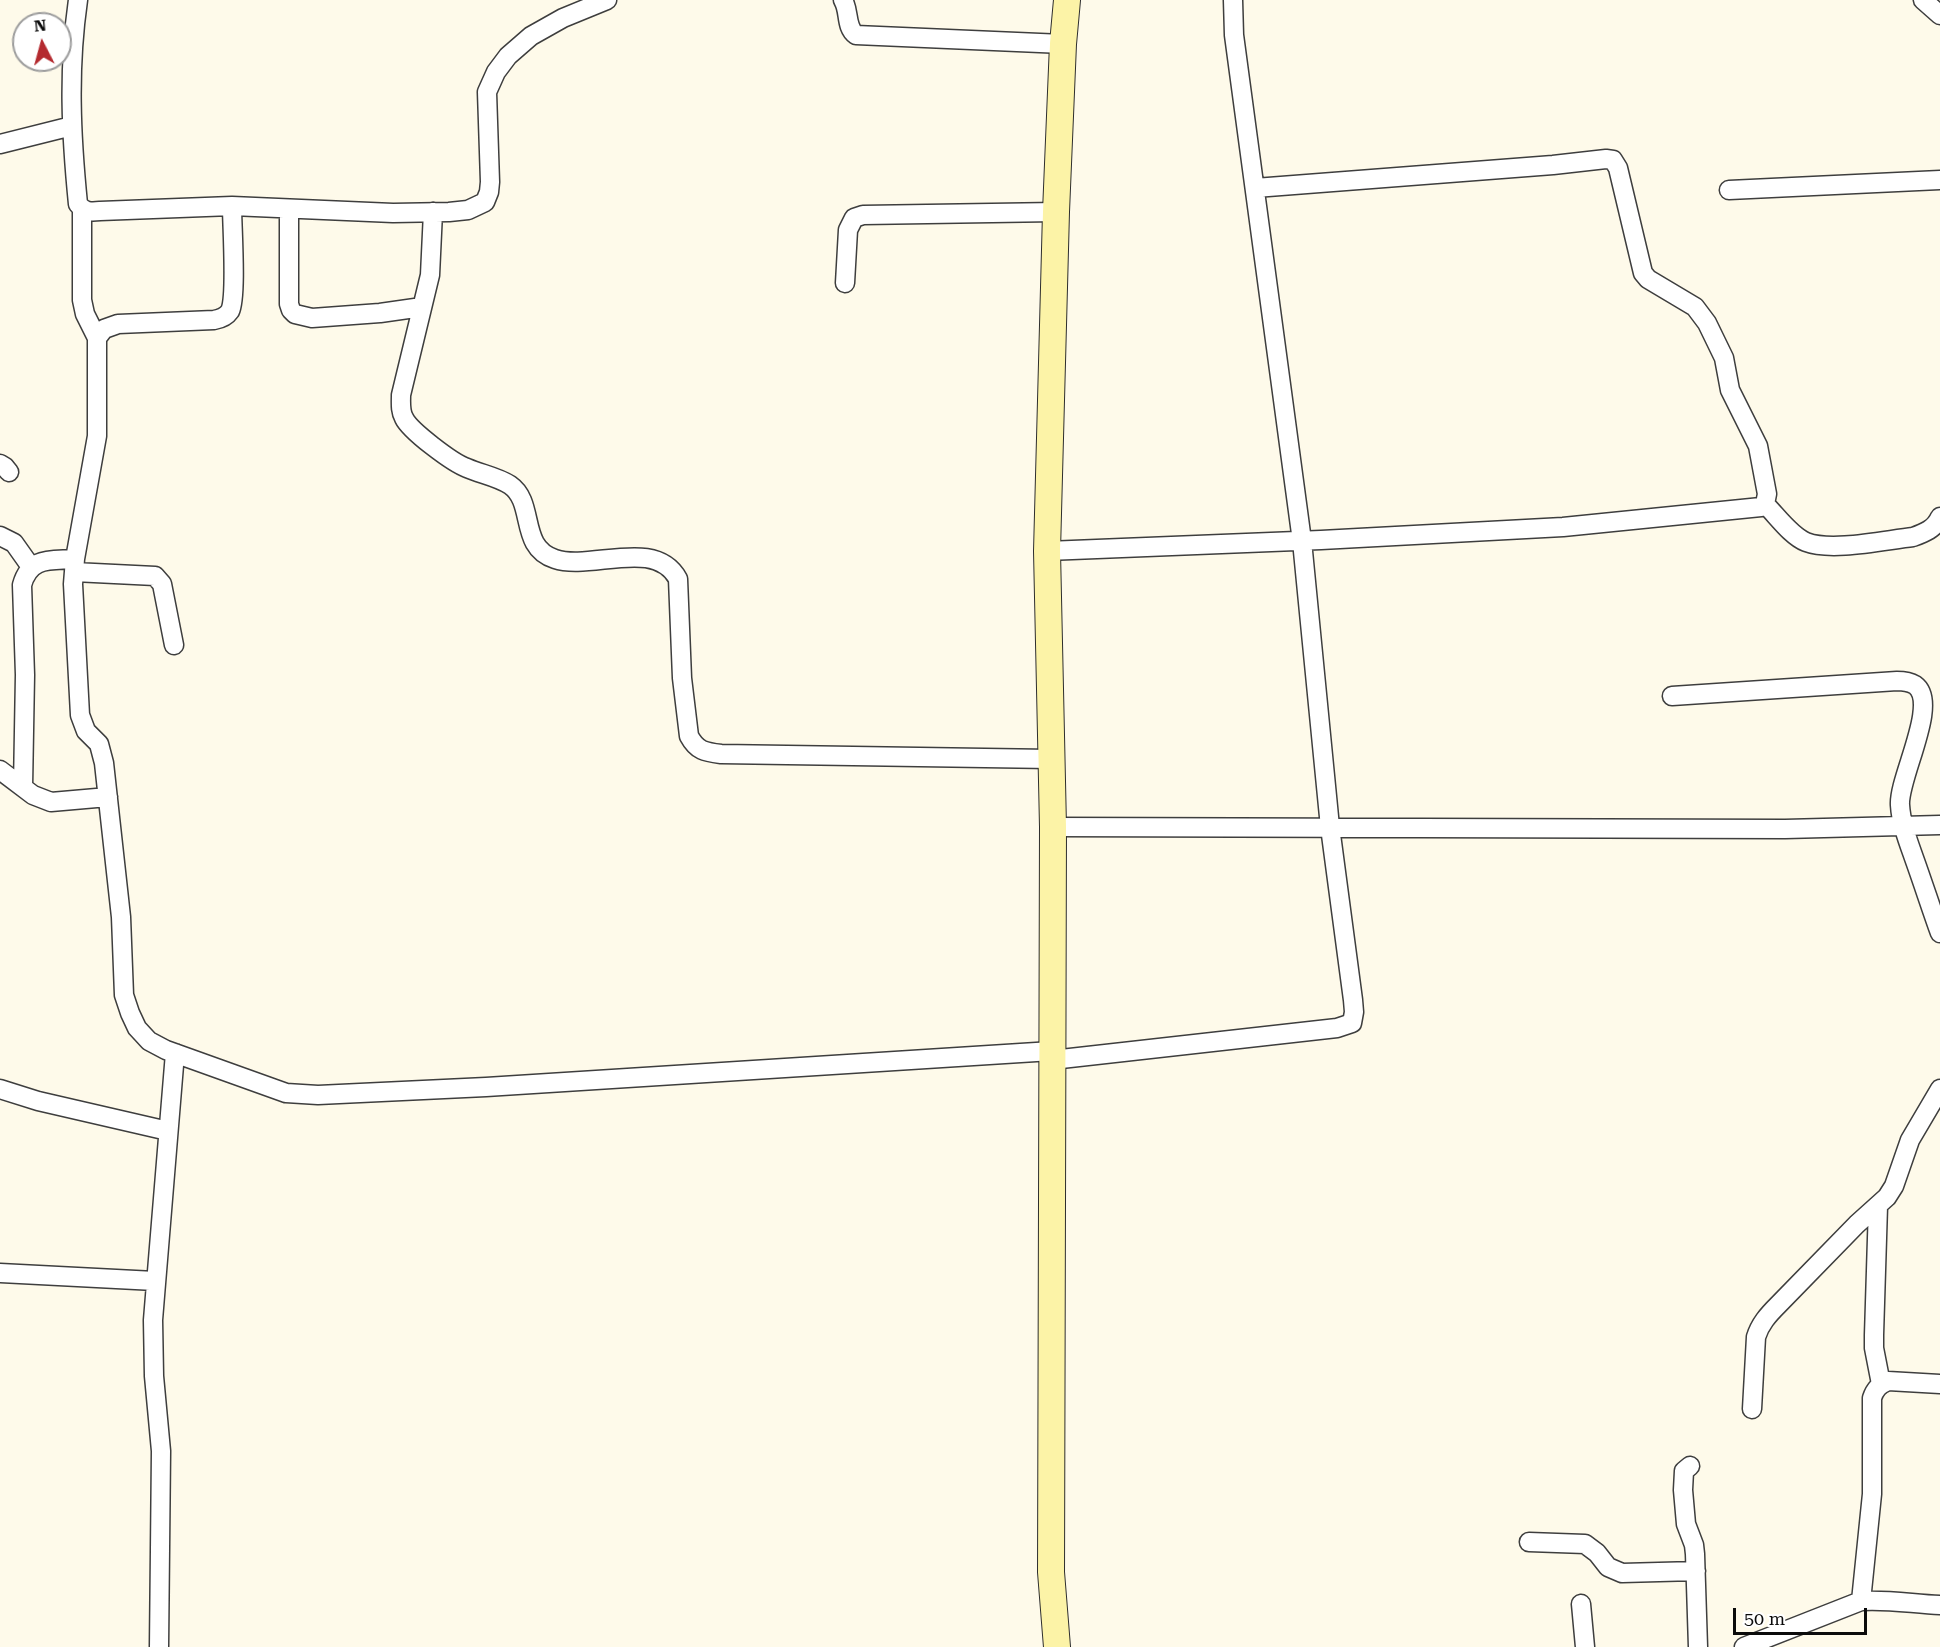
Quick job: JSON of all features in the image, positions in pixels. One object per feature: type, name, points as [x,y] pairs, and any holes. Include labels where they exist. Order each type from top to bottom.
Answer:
[{"type":"street","points":[[78,0],[70,68],[78,204],[82,209],[87,212],[100,212],[232,206],[393,213],[468,210],[485,202],[490,182],[488,92],[496,72],[508,56],[531,36],[562,18],[607,0]]},
{"type":"street","points":[[843,0],[846,4],[851,32],[856,35],[1063,44]]},
{"type":"street","points":[[1057,1647],[1051,1572],[1053,827],[1047,551],[1056,212],[1067,0]]},
{"type":"street","points":[[82,209],[82,300],[85,315],[97,338],[98,436],[75,566],[73,598],[80,715],[86,731],[99,744],[102,752],[121,916],[124,995],[137,1028],[150,1041],[175,1053],[286,1093],[318,1095],[1052,1056],[1337,1028],[1352,1023],[1353,1000],[1330,827],[1302,541],[1234,35],[1233,0]]},
{"type":"street","points":[[1923,0],[1940,15]]},
{"type":"street","points":[[0,144],[72,126]]},
{"type":"street","points":[[1047,551],[1302,541],[1563,527],[1761,507],[1765,504],[1767,494],[1758,446],[1730,390],[1721,353],[1707,323],[1695,307],[1648,279],[1643,273],[1620,174],[1613,160],[1255,188]]},
{"type":"street","points":[[1729,190],[1940,180]]},
{"type":"street","points":[[97,338],[104,329],[118,324],[214,320],[225,317],[229,313],[233,296],[232,206]]},
{"type":"street","points":[[289,209],[289,304],[295,314],[312,318],[422,308]]},
{"type":"street","points":[[433,212],[430,275],[401,395],[403,415],[408,425],[456,463],[502,481],[517,491],[536,547],[545,555],[555,560],[568,562],[640,557],[663,563],[673,570],[678,579],[682,678],[689,736],[694,745],[700,750],[721,754],[1051,759]]},
{"type":"street","points":[[845,283],[848,230],[854,218],[863,215],[1056,212]]},
{"type":"street","points":[[1765,504],[1796,536],[1806,542],[1823,546],[1913,537],[1937,524],[1940,517]]},
{"type":"street","points":[[0,536],[14,543],[31,567]]},
{"type":"street","points":[[22,787],[25,675],[22,585],[25,573],[31,567],[39,563],[155,576],[162,584],[174,645]]},
{"type":"street","points":[[1672,696],[1897,681],[1909,682],[1917,686],[1922,695],[1922,724],[1903,779],[1899,804],[1903,826],[1940,933]]},
{"type":"street","points":[[0,770],[40,799],[51,802],[108,797]]},
{"type":"street","points":[[1053,827],[1785,829],[1940,825]]},
{"type":"street","points":[[159,1647],[161,1451],[153,1320],[175,1053]]},
{"type":"street","points":[[0,1089],[38,1101],[168,1131]]},
{"type":"street","points":[[1752,1409],[1758,1329],[1793,1288],[1878,1206],[1894,1186],[1910,1140],[1939,1092]]},
{"type":"street","points":[[1878,1206],[1874,1348],[1881,1384]]},
{"type":"street","points":[[0,1273],[155,1281]]},
{"type":"street","points":[[1861,1601],[1872,1494],[1872,1398],[1876,1388],[1881,1384],[1894,1381],[1940,1384]]},
{"type":"street","points":[[1690,1466],[1684,1471],[1683,1490],[1686,1524],[1694,1545],[1698,1647]]},
{"type":"street","points":[[1529,1542],[1585,1544],[1597,1553],[1608,1567],[1622,1573],[1696,1571]]},
{"type":"street","points":[[1744,1647],[1861,1601],[1940,1605]]},
{"type":"street","points":[[1581,1604],[1585,1647]]}]
